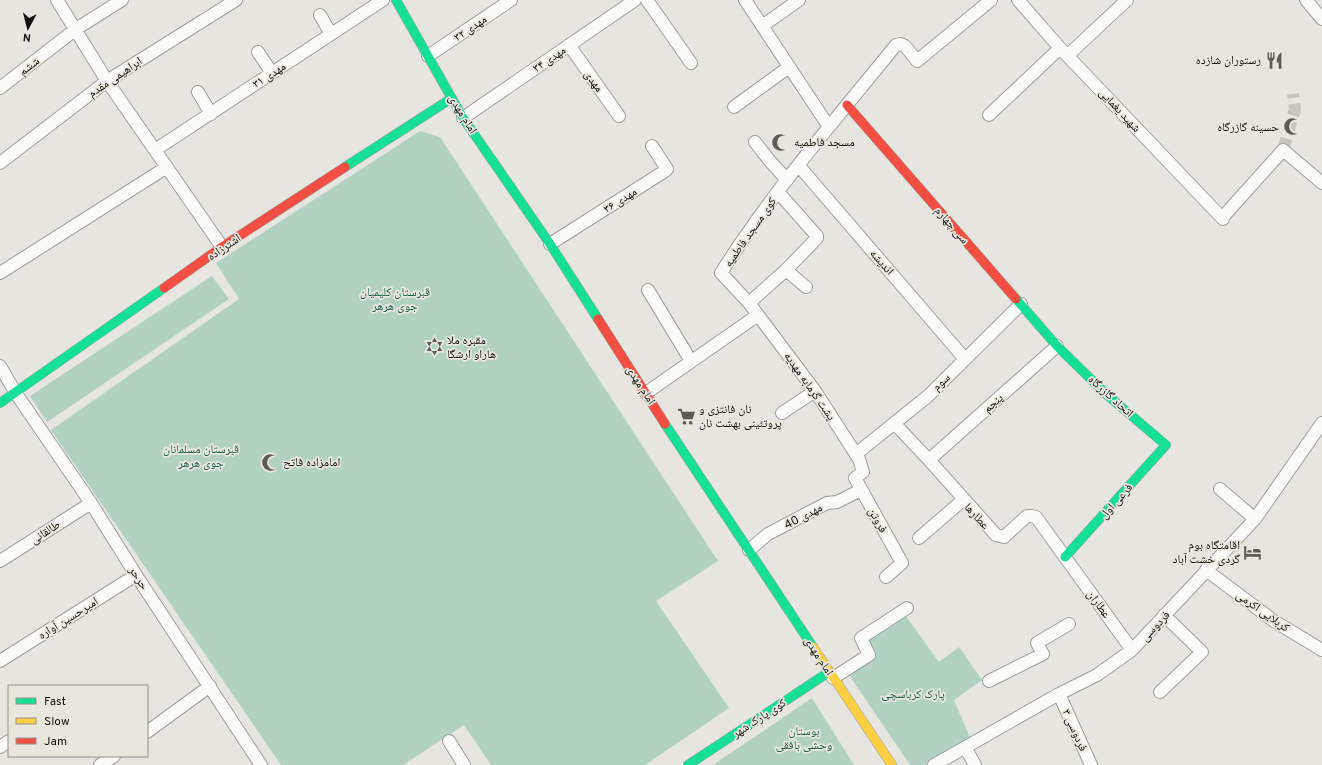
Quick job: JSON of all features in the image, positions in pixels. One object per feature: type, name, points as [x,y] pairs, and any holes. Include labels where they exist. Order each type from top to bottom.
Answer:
[{"type":"street","points":[[57,0],[107,81],[222,247]]},
{"type":"street","name":"ششم","points":[[0,88],[76,29],[122,0]]},
{"type":"street","name":"ابراهیمی مقدم","points":[[0,163],[107,81],[236,0]]},
{"type":"street","name":"مهدی ۳۱","points":[[155,150],[383,0]]},
{"type":"street","name":"امام مهدی","points":[[396,0],[464,118],[550,244],[676,440],[892,765]]},
{"type":"street","name":"مهدی ۳۲","points":[[428,56],[511,0]]},
{"type":"street","name":"مهدی ۳۴","points":[[464,118],[635,0]]},
{"type":"street","points":[[647,0],[691,63]]},
{"type":"street","points":[[745,0],[829,127]]},
{"type":"street","points":[[762,26],[799,0]]},
{"type":"street","name":"کوی مسجد فاطمیه","points":[[758,315],[721,273],[778,192],[896,45],[901,44],[905,46],[917,61],[991,0]]},
{"type":"street","name":"شهید یغمایی","points":[[1018,0],[1064,52],[1223,219],[1283,150],[1322,183]]},
{"type":"street","points":[[989,115],[1127,0]]},
{"type":"street","points":[[1306,0],[1322,19]]},
{"type":"street","points":[[320,14],[331,34]]},
{"type":"street","name":"مهدی","points":[[569,45],[619,116]]},
{"type":"street","points":[[258,52],[272,73]]},
{"type":"street","points":[[734,107],[789,67]]},
{"type":"street","points":[[198,92],[211,114]]},
{"type":"street","name":"اشترزاده","points":[[0,402],[222,247],[452,98]]},
{"type":"street","name":"سی چهارم","points":[[847,105],[1057,346]]},
{"type":"street","points":[[755,142],[787,180]]},
{"type":"street","name":"مهدی ۳۶","points":[[550,244],[665,171],[667,168],[652,146]]},
{"type":"street","name":"اندیشه","points":[[799,166],[965,359]]},
{"type":"street","points":[[0,273],[167,167]]},
{"type":"street","points":[[749,303],[786,270],[816,240],[817,236],[778,192]]},
{"type":"street","points":[[786,270],[806,287]]},
{"type":"street","points":[[648,290],[691,361]]},
{"type":"street","name":"سوم","points":[[857,456],[894,423],[928,396],[1021,304]]},
{"type":"street","points":[[646,392],[758,315]]},
{"type":"street","name":"پشت گرمابه مهدیه","points":[[758,315],[815,391],[857,456]]},
{"type":"street","name":"اتحاد گازرگاه","points":[[1057,346],[1106,394],[1166,445]]},
{"type":"street","name":"پنجم","points":[[929,460],[1057,346]]},
{"type":"street","name":"حرحر","points":[[0,366],[15,392],[91,502],[136,575],[261,765]]},
{"type":"street","points":[[782,413],[815,391]]},
{"type":"street","name":"عطارها","points":[[894,423],[996,535],[1004,537],[1027,516],[1036,517],[1065,557]]},
{"type":"street","name":"فردوسی","points":[[934,765],[1059,694],[1098,675],[1132,650],[1255,519],[1322,423]]},
{"type":"street","name":"فرعی اول","points":[[1065,557],[1166,445]]},
{"type":"street","name":"فروتن","points":[[857,456],[863,472],[855,478],[902,563],[886,577]]},
{"type":"street","points":[[1220,489],[1255,519]]},
{"type":"street","name":"مهدی 40","points":[[749,550],[768,534],[827,503],[837,502],[861,490]]},
{"type":"street","points":[[919,538],[963,500]]},
{"type":"street","name":"طالقانی","points":[[0,562],[91,502]]},
{"type":"street","name":"عطاران","points":[[1065,557],[1132,650]]},
{"type":"street","name":"کربلایی اکرمی","points":[[1206,570],[1274,621],[1322,650]]},
{"type":"street","name":"امیرحسین آواره","points":[[0,661],[136,575]]},
{"type":"street","points":[[831,675],[869,655],[861,638],[907,608]]},
{"type":"street","points":[[1160,692],[1202,652],[1164,615]]},
{"type":"street","points":[[989,681],[1044,654],[1037,643],[1069,624]]},
{"type":"street","name":"کوی پارک شهر","points":[[688,765],[831,675]]},
{"type":"street","points":[[148,731],[210,686]]},
{"type":"street","name":"فردوسی ۳","points":[[1059,694],[1091,765]]},
{"type":"street","points":[[448,741],[464,765]]},
{"type":"street","points":[[965,747],[975,765]]},
{"type":"street","points":[[100,765],[112,757]]},
{"type":"green space","points":[[420,131],[440,137],[718,561],[656,601],[729,708],[645,765],[491,765],[464,725],[403,765],[281,765],[51,430],[239,299],[216,263]]},
{"type":"green space","points":[[212,276],[229,299],[47,422],[30,396]]},
{"type":"green space","name":"پارک کرباسچی","points":[[905,615],[939,662],[959,647],[982,680],[954,700],[971,740],[925,765],[910,765],[849,675],[873,658],[865,639]]},
{"type":"green space","name":"بوستان وحشی بافقی","points":[[812,698],[854,765],[713,765]]},
{"type":"tunnel","points":[[1283,150],[1295,109],[1293,94]]},
{"type":"traffic: fast","points":[[396,0],[463,118],[550,244],[598,319]]},
{"type":"traffic: fast","points":[[345,167],[452,98]]},
{"type":"traffic: fast","points":[[0,403],[164,288]]},
{"type":"traffic: fast","points":[[1016,299],[1057,346],[1106,394],[1166,445],[1065,557]]},
{"type":"traffic: fast","points":[[665,424],[813,647]]},
{"type":"traffic: fast","points":[[688,765],[829,672]]},
{"type":"traffic: slow","points":[[813,647],[892,765]]},
{"type":"traffic: jam","points":[[847,105],[1016,299]]},
{"type":"traffic: jam","points":[[164,288],[222,247],[345,167]]},
{"type":"traffic: jam","points":[[598,319],[665,424]]},
{"type":"place","name":"رستوران شازده","points":[[1274,60]]},
{"type":"place","name":"حسینه گازرگاه","points":[[1292,127]]},
{"type":"place","name":"مسجد فاطمیه","points":[[781,142]]},
{"type":"place","name":"مقبره ملا هاراو ارشگا","points":[[434,347]]},
{"type":"place","name":"نان فانتزی و پروتئینی بهشت نان","points":[[686,416]]},
{"type":"place","name":"امامزاده فاتح","points":[[270,462]]},
{"type":"place","name":"اقامتگاه بوم گردی خشت آباد","points":[[1253,552]]},
{"type":"park label","name":"قبرستان کلیمیان جوی هرهر","points":[[395,299]]},
{"type":"park label","name":"قبرستان مسلمانان جوی هرهر","points":[[201,456]]}]
